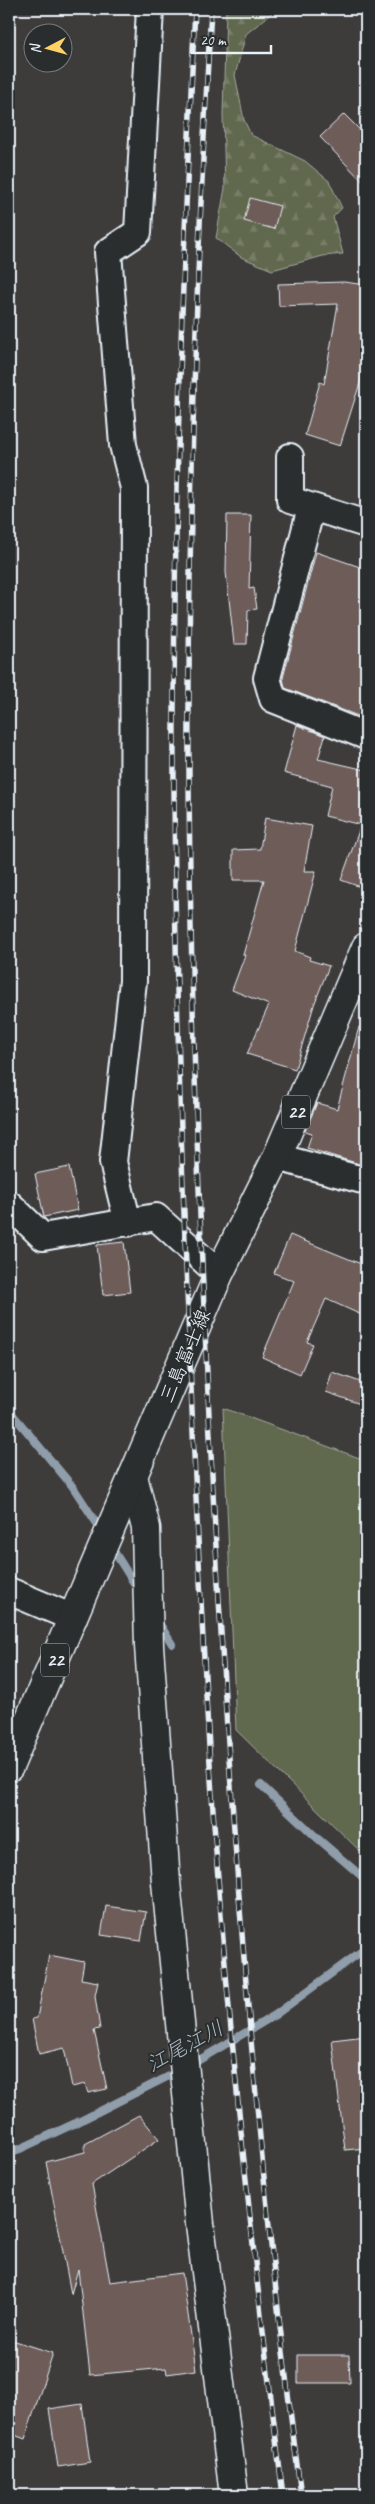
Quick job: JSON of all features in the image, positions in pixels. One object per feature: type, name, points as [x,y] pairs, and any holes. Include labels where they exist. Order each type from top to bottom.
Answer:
[{"type":"street","points":[[128,1223],[113,1162],[133,981],[134,488],[123,445],[108,252],[138,232],[150,9]]},
{"type":"street","points":[[290,457],[290,500],[366,524]]},
{"type":"street","points":[[311,508],[267,678],[273,699],[366,736]]},
{"type":"street","name":"三島富士線","points":[[9,1767],[219,1274],[277,1157],[366,947]]},
{"type":"street","points":[[277,1157],[366,1181]]},
{"type":"street","points":[[9,1204],[43,1237],[156,1217],[219,1274]]},
{"type":"street","points":[[133,1476],[146,1528],[149,1626],[166,1882],[200,2224],[234,2495]]},
{"type":"street","points":[[9,1591],[73,1618]]},
{"type":"green space","points":[[226,9],[277,9],[246,34],[235,75],[244,120],[251,135],[305,161],[329,181],[342,208],[333,217],[343,254],[323,256],[272,270],[241,257],[216,238],[225,188],[223,114]]},
{"type":"green space","points":[[223,1408],[362,1459],[366,1449],[366,1857],[236,1730]]},
{"type":"building","points":[[344,114],[366,136],[366,185],[320,137]]},
{"type":"building","points":[[250,198],[280,206],[274,229],[244,221]]},
{"type":"building","points":[[344,282],[366,285],[366,351],[360,383],[340,446],[305,435],[320,382],[324,384],[338,304],[279,306],[278,284]]},
{"type":"building","points":[[227,515],[251,515],[249,589],[254,588],[257,609],[248,610],[247,644],[234,644],[226,572]]},
{"type":"building","points":[[316,552],[366,569],[366,719],[285,688],[283,678]]},
{"type":"building","points":[[297,725],[325,736],[318,759],[366,770],[366,889],[341,880],[361,825],[325,816],[332,786],[284,773]]},
{"type":"building","points":[[265,818],[312,826],[304,871],[316,871],[295,951],[310,957],[309,960],[329,966],[314,1005],[295,1069],[247,1054],[269,1005],[232,990],[245,955],[243,955],[264,880],[233,880],[233,850],[260,849]]},
{"type":"building","points":[[359,1027],[366,1028],[366,1166],[307,1148],[312,1133],[305,1131],[317,1103],[337,1109]]},
{"type":"building","points":[[69,1167],[78,1210],[44,1217],[35,1174]]},
{"type":"building","points":[[290,1235],[366,1266],[366,1317],[326,1299],[307,1342],[313,1344],[300,1374],[262,1357],[294,1281],[274,1273]]},
{"type":"building","points":[[124,1242],[130,1292],[103,1295],[97,1245]]},
{"type":"building","points":[[332,1372],[366,1384],[366,1406],[326,1392]]},
{"type":"building","points":[[106,1906],[146,1912],[141,1941],[101,1935]]},
{"type":"building","points":[[49,1955],[84,1962],[81,1979],[98,1982],[95,1996],[100,2029],[94,2030],[107,2089],[88,2093],[85,2084],[72,2087],[64,2048],[39,2054],[32,2019],[37,2018]]},
{"type":"building","points":[[366,2036],[366,2148],[345,2150],[332,2040]]},
{"type":"building","points":[[139,2115],[159,2139],[92,2184],[110,2282],[182,2273],[196,2370],[167,2374],[166,2368],[90,2375],[78,2269],[71,2294],[46,2162],[85,2152],[85,2144]]},
{"type":"building","points":[[9,2339],[53,2353],[25,2439],[9,2433]]},
{"type":"building","points":[[298,2355],[349,2355],[350,2383],[298,2383]]},
{"type":"building","points":[[82,2404],[90,2462],[58,2467],[49,2409]]},
{"type":"waterway","points":[[9,1410],[73,1487],[103,1533]]},
{"type":"waterway","points":[[110,1545],[139,1591]]},
{"type":"waterway","points":[[158,1621],[172,1644]]},
{"type":"waterway","points":[[261,1785],[316,1837],[366,1880]]},
{"type":"waterway","name":"江尾江川","points":[[189,2066],[275,2015],[366,1948]]},
{"type":"waterway","name":"江尾江川","points":[[9,2154],[179,2071]]},
{"type":"railway","points":[[195,9],[182,300],[174,688],[175,863],[183,1176],[201,1610],[219,1896],[243,2153],[283,2495]]},
{"type":"railway","points":[[211,9],[197,295],[189,676],[191,938],[202,1270],[217,1568],[234,1833],[269,2231],[301,2495]]}]
